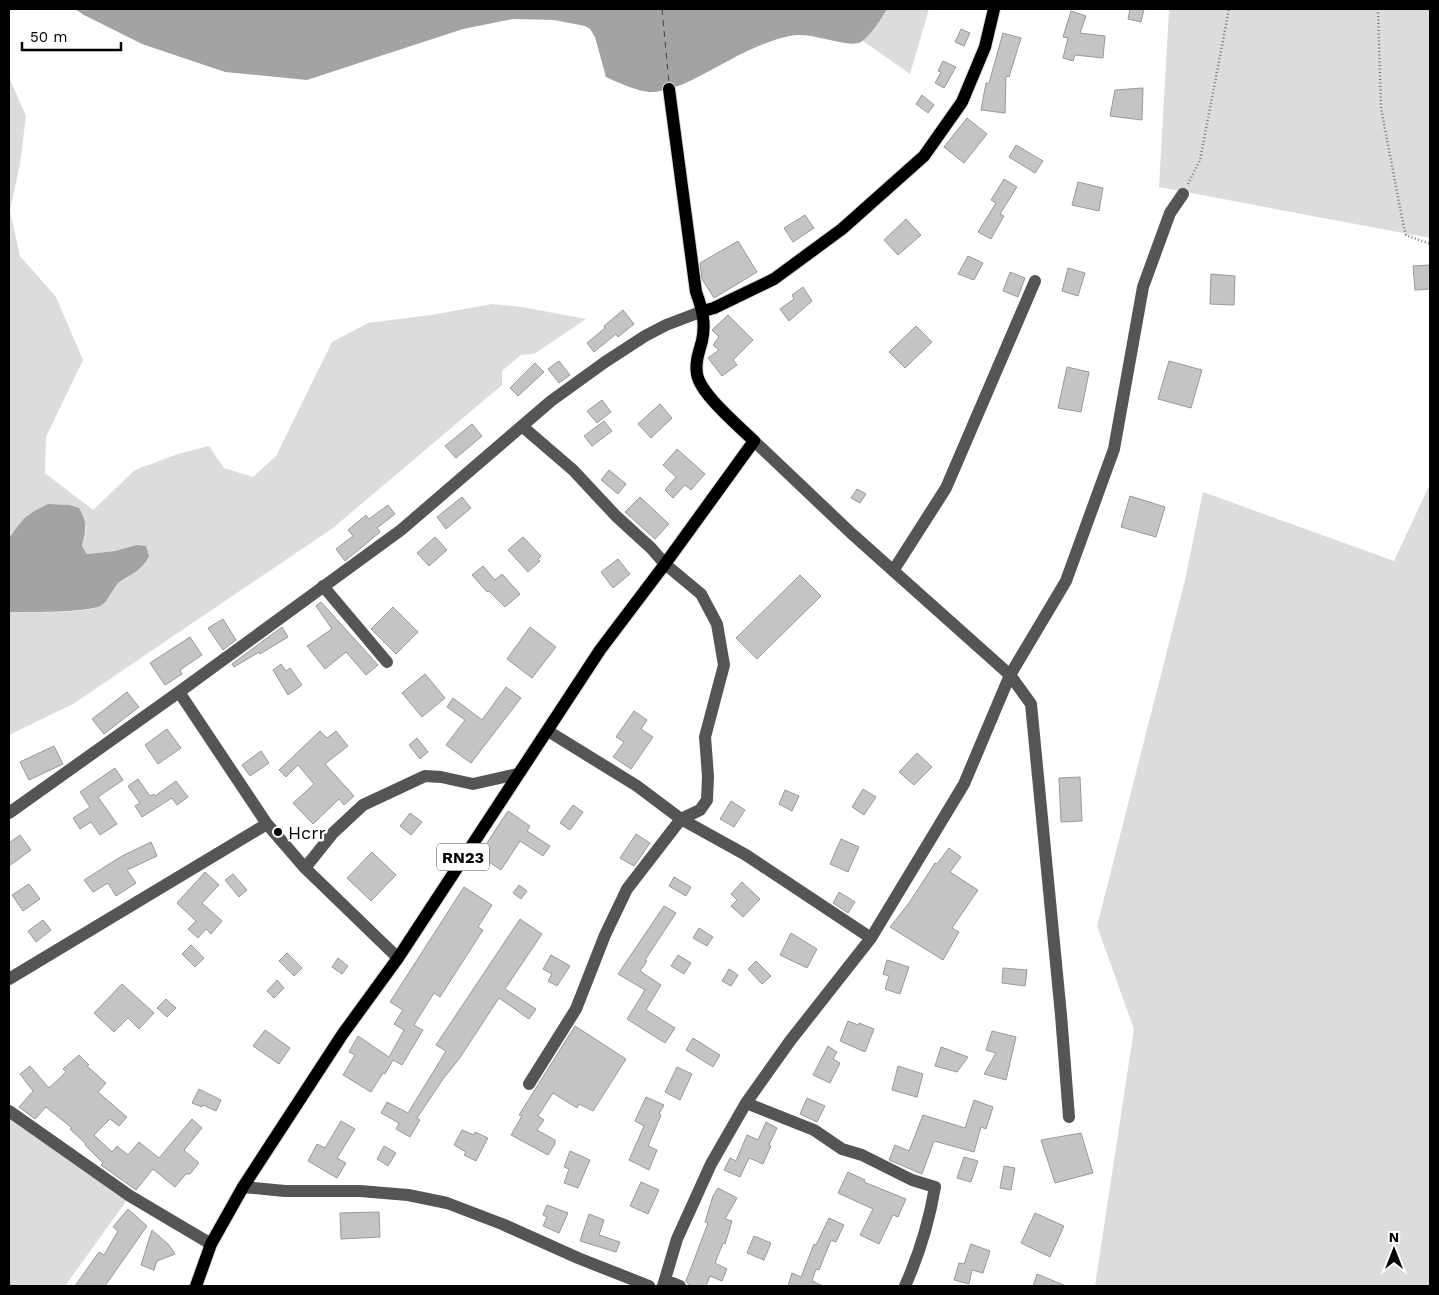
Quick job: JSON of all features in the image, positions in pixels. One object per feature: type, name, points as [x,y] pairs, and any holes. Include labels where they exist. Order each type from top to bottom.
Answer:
[{"type":"main road","points":[[703,311],[714,308],[774,279],[842,229],[924,156],[962,102],[985,47],[994,9]]},
{"type":"main road","points":[[669,89],[696,292],[703,311],[704,327],[697,355],[697,376],[703,390],[754,441]]},
{"type":"main road","name":"RN23","points":[[196,1286],[211,1244],[243,1187],[342,1035],[398,958],[600,650],[754,441]]},
{"type":"street","points":[[680,1286],[664,1283],[677,1239],[711,1164],[746,1103],[790,1041],[871,938],[964,784],[1010,675],[1066,582],[1114,449],[1142,287],[1170,213],[1183,194]]},
{"type":"street","points":[[893,571],[946,488],[1035,281]]},
{"type":"street","points":[[9,813],[401,530],[551,401],[645,336],[666,325],[703,311]]},
{"type":"street","points":[[523,427],[574,470],[616,516],[651,548],[665,564],[701,594],[717,624],[724,665],[706,737],[707,800],[700,810],[681,819],[627,890],[605,935],[576,1009],[529,1084]]},
{"type":"street","points":[[754,441],[893,571],[1010,675],[1031,704],[1069,1117]]},
{"type":"street","points":[[323,586],[387,662]]},
{"type":"street","points":[[179,692],[267,824],[305,868],[398,958]]},
{"type":"street","points":[[548,731],[637,786],[681,819],[746,854],[871,938]]},
{"type":"street","points":[[305,868],[333,833],[363,805],[410,785],[425,776],[441,776],[473,784],[517,774]]},
{"type":"street","points":[[9,979],[267,824]]},
{"type":"street","points":[[746,1103],[814,1130],[842,1148],[862,1155],[912,1180],[935,1187],[915,1264],[904,1286]]},
{"type":"street","points":[[9,1110],[130,1196],[211,1244]]},
{"type":"street","points":[[243,1187],[285,1191],[360,1191],[408,1195],[446,1203],[502,1224],[578,1258],[649,1286]]},
{"type":"path","points":[[1183,194],[1200,160],[1229,9]]},
{"type":"path","points":[[1378,9],[1381,108],[1402,218],[1406,235],[1430,244]]},
{"type":"shaded area","points":[[75,9],[887,9],[876,27],[861,42],[855,44],[808,36],[790,36],[752,49],[673,88],[648,92],[635,89],[606,77],[595,37],[590,29],[585,26],[554,20],[513,19],[463,29],[307,80],[225,72],[142,44]]},
{"type":"shaded area","points":[[887,9],[929,9],[910,74],[863,41]]},
{"type":"shaded area","points":[[1169,9],[1430,9],[1430,238],[1159,187]]},
{"type":"shaded area","points":[[9,77],[26,116],[20,164],[10,211],[20,256],[56,297],[83,360],[46,437],[45,473],[93,510],[135,470],[178,454],[209,446],[224,468],[253,477],[276,456],[332,342],[368,323],[431,315],[492,304],[522,307],[586,319],[534,354],[521,355],[502,371],[502,385],[333,528],[73,704],[9,735],[9,612],[72,611],[96,608],[102,605],[115,586],[129,577],[136,545],[115,551],[87,554],[82,546],[87,526],[21,522],[9,538]]},
{"type":"shaded area","points":[[1429,486],[1430,1286],[1095,1286],[1134,1029],[1097,926],[1185,580],[1203,492],[1394,561]]},
{"type":"shaded area","points":[[48,504],[69,505],[79,508],[84,518],[85,527],[82,546],[87,554],[115,551],[136,545],[146,546],[149,556],[140,568],[121,581],[107,600],[96,608],[72,611],[9,612],[9,538],[27,516]]},
{"type":"shaded area","points":[[9,1117],[127,1200],[65,1286],[9,1286]]},
{"type":"building","points":[[1130,9],[1144,9],[1141,22],[1128,19]]},
{"type":"building","points":[[1071,11],[1086,16],[1080,33],[1105,36],[1103,58],[1075,55],[1073,61],[1063,58],[1068,38],[1063,37]]},
{"type":"building","points":[[961,29],[970,33],[964,46],[955,42]]},
{"type":"building","points":[[1003,33],[1021,38],[1009,77],[1006,76],[1005,113],[981,110],[986,83],[989,83]]},
{"type":"building","points":[[943,61],[956,67],[944,88],[935,83],[941,72],[938,71]]},
{"type":"building","points":[[1143,88],[1142,120],[1110,116],[1115,90]]},
{"type":"building","points":[[922,95],[934,105],[928,113],[916,104]]},
{"type":"building","points":[[967,118],[987,134],[964,163],[944,147]]},
{"type":"building","points":[[1016,145],[1043,161],[1035,173],[1009,157]]},
{"type":"building","points":[[1004,179],[1017,187],[1000,214],[1004,216],[991,239],[978,232],[996,203],[991,200]]},
{"type":"building","points":[[1078,182],[1103,188],[1099,211],[1072,205]]},
{"type":"building","points":[[805,215],[814,228],[793,242],[784,228]]},
{"type":"building","points":[[906,219],[921,235],[898,255],[884,240]]},
{"type":"building","points":[[738,241],[757,272],[714,298],[702,279],[700,263]]},
{"type":"building","points":[[968,256],[983,263],[974,280],[958,274]]},
{"type":"building","points":[[1430,265],[1430,289],[1415,290],[1413,266]]},
{"type":"building","points":[[1068,268],[1085,273],[1078,296],[1062,291]]},
{"type":"building","points":[[1010,272],[1025,278],[1018,297],[1003,291]]},
{"type":"building","points":[[1211,274],[1235,276],[1234,305],[1210,304]]},
{"type":"building","points":[[803,287],[812,301],[789,321],[780,309],[794,299],[792,295]]},
{"type":"building","points":[[623,310],[634,324],[618,337],[616,334],[594,352],[587,343]]},
{"type":"building","points":[[728,315],[753,340],[733,360],[737,365],[722,376],[708,358],[719,350],[713,345],[719,337],[712,330]]},
{"type":"building","points":[[916,326],[932,342],[905,368],[889,352]]},
{"type":"building","points":[[559,361],[570,375],[559,383],[548,369]]},
{"type":"building","points":[[1169,361],[1202,370],[1191,408],[1158,399]]},
{"type":"building","points":[[535,363],[544,372],[518,396],[510,388]]},
{"type":"building","points":[[1067,367],[1089,372],[1081,412],[1058,408]]},
{"type":"building","points":[[602,400],[611,412],[597,423],[587,411]]},
{"type":"building","points":[[660,404],[672,418],[651,438],[638,424]]},
{"type":"building","points":[[604,421],[612,431],[592,446],[584,436]]},
{"type":"building","points":[[472,424],[482,436],[456,458],[445,446]]},
{"type":"building","points":[[677,449],[705,474],[691,490],[685,485],[673,498],[665,490],[676,477],[663,465]]},
{"type":"building","points":[[609,470],[626,484],[618,494],[601,480]]},
{"type":"building","points":[[857,489],[866,494],[860,503],[851,498]]},
{"type":"building","points":[[1130,496],[1165,507],[1156,537],[1121,527]]},
{"type":"building","points":[[462,497],[471,508],[446,529],[437,517]]},
{"type":"building","points":[[640,497],[669,524],[655,539],[625,512]]},
{"type":"building","points":[[388,505],[395,514],[377,528],[380,532],[345,561],[336,549],[353,536],[348,530],[366,515],[369,519]]},
{"type":"building","points":[[435,537],[447,550],[429,566],[417,553]]},
{"type":"building","points":[[523,537],[541,556],[538,559],[540,561],[528,572],[508,550]]},
{"type":"building","points":[[618,559],[630,574],[613,588],[601,572]]},
{"type":"building","points":[[483,566],[495,580],[502,574],[520,594],[505,607],[489,591],[487,592],[472,575]]},
{"type":"building","points":[[800,575],[821,596],[757,659],[736,638]]},
{"type":"building","points":[[321,602],[378,665],[366,675],[346,652],[325,669],[307,646],[332,629],[316,606]]},
{"type":"building","points":[[393,607],[418,632],[396,654],[371,629]]},
{"type":"building","points":[[223,619],[236,640],[223,650],[208,628]]},
{"type":"building","points":[[282,627],[288,637],[234,667],[232,664]]},
{"type":"building","points":[[530,627],[556,647],[532,678],[507,659]]},
{"type":"building","points":[[190,637],[202,655],[180,670],[182,674],[165,685],[150,663]]},
{"type":"building","points":[[281,664],[286,671],[290,668],[302,685],[288,695],[273,670]]},
{"type":"building","points":[[425,674],[445,698],[422,717],[402,693]]},
{"type":"building","points":[[506,687],[521,698],[471,763],[446,745],[465,720],[447,707],[453,698],[482,720]]},
{"type":"building","points":[[127,692],[139,707],[104,734],[92,719]]},
{"type":"building","points":[[634,711],[647,720],[641,729],[653,737],[631,769],[613,757],[624,742],[616,737]]},
{"type":"building","points":[[167,729],[181,748],[158,764],[145,745]]},
{"type":"building","points":[[320,731],[327,738],[336,731],[348,746],[325,764],[354,796],[344,805],[339,799],[313,824],[293,803],[314,784],[298,765],[286,777],[279,770]]},
{"type":"building","points":[[417,738],[428,752],[420,759],[409,745]]},
{"type":"building","points":[[54,746],[63,764],[29,780],[20,762]]},
{"type":"building","points":[[261,751],[269,763],[250,776],[242,765]]},
{"type":"building","points":[[917,753],[932,767],[914,785],[899,772]]},
{"type":"building","points":[[115,768],[123,780],[98,797],[117,824],[100,835],[91,822],[80,829],[73,818],[90,807],[80,792]]},
{"type":"building","points":[[1080,777],[1082,821],[1061,822],[1059,778]]},
{"type":"building","points":[[138,779],[150,796],[154,794],[155,796],[176,781],[188,797],[177,805],[172,798],[142,817],[135,806],[140,803],[128,786]]},
{"type":"building","points":[[863,789],[876,797],[864,815],[852,807]]},
{"type":"building","points":[[785,790],[799,796],[792,811],[779,804]]},
{"type":"building","points":[[731,801],[745,810],[734,827],[720,819]]},
{"type":"building","points":[[573,805],[583,812],[570,830],[560,823]]},
{"type":"building","points":[[508,811],[530,826],[527,831],[550,846],[543,856],[520,841],[501,870],[479,855]]},
{"type":"building","points":[[410,813],[422,822],[411,835],[400,826]]},
{"type":"building","points":[[636,834],[650,843],[634,866],[620,858]]},
{"type":"building","points":[[20,835],[31,850],[9,866],[9,843]]},
{"type":"building","points":[[841,839],[859,847],[848,872],[830,864]]},
{"type":"building","points":[[151,842],[157,856],[127,870],[136,883],[116,896],[108,883],[93,892],[84,880],[122,856]]},
{"type":"building","points":[[949,848],[961,857],[950,872],[978,890],[952,928],[959,932],[943,960],[890,927],[909,903],[935,863],[937,864]]},
{"type":"building","points":[[372,852],[396,875],[371,901],[347,878]]},
{"type":"building","points":[[205,872],[219,885],[202,903],[222,921],[211,934],[206,929],[198,938],[188,929],[196,921],[177,903]]},
{"type":"building","points":[[233,874],[247,890],[239,897],[225,880]]},
{"type":"building","points":[[674,877],[691,887],[686,896],[669,886]]},
{"type":"building","points":[[742,882],[760,899],[743,917],[731,906],[737,900],[731,894]]},
{"type":"building","points":[[29,884],[40,899],[23,911],[12,895]]},
{"type":"building","points":[[519,885],[527,891],[521,899],[513,893]]},
{"type":"building","points":[[464,887],[492,905],[478,927],[483,930],[440,997],[434,993],[414,1025],[423,1030],[402,1065],[393,1060],[371,1092],[343,1075],[355,1055],[349,1052],[358,1036],[389,1057],[404,1030],[394,1024],[403,1010],[390,1002]]},
{"type":"building","points":[[839,892],[855,902],[848,913],[833,903]]},
{"type":"building","points":[[664,906],[676,913],[645,960],[647,961],[640,971],[661,985],[646,1010],[675,1028],[665,1043],[627,1019],[645,990],[618,974]]},
{"type":"building","points":[[520,919],[542,934],[505,989],[536,1009],[529,1019],[499,998],[417,1118],[420,1120],[410,1137],[396,1129],[399,1123],[381,1113],[387,1102],[408,1113],[446,1051],[436,1045]]},
{"type":"building","points":[[43,920],[51,930],[36,942],[28,931]]},
{"type":"building","points":[[699,928],[713,937],[707,946],[693,938]]},
{"type":"building","points":[[791,933],[817,949],[807,968],[780,955]]},
{"type":"building","points":[[191,945],[204,958],[195,967],[182,954]]},
{"type":"building","points":[[287,953],[302,968],[294,976],[279,961]]},
{"type":"building","points":[[551,955],[570,966],[557,986],[548,981],[552,974],[543,969]]},
{"type":"building","points":[[678,955],[691,963],[684,974],[671,966]]},
{"type":"building","points":[[338,958],[348,966],[342,974],[332,967]]},
{"type":"building","points":[[887,960],[909,967],[900,994],[885,989],[889,976],[883,974]]},
{"type":"building","points":[[756,961],[771,976],[762,984],[748,969]]},
{"type":"building","points":[[1003,968],[1027,970],[1025,986],[1002,983]]},
{"type":"building","points":[[729,969],[738,975],[731,986],[722,981]]},
{"type":"building","points":[[277,980],[284,988],[274,998],[267,991]]},
{"type":"building","points":[[122,984],[154,1013],[139,1029],[128,1018],[114,1032],[94,1013]]},
{"type":"building","points":[[166,999],[176,1008],[167,1017],[157,1008]]},
{"type":"building","points":[[848,1021],[874,1029],[865,1052],[840,1041]]},
{"type":"building","points":[[575,1026],[626,1059],[593,1111],[579,1104],[577,1108],[553,1093],[538,1116],[544,1120],[537,1130],[555,1140],[555,1144],[548,1155],[511,1135],[522,1116],[519,1115]]},
{"type":"building","points":[[265,1030],[290,1048],[279,1064],[253,1046]]},
{"type":"building","points":[[992,1031],[1016,1037],[1006,1080],[984,1074],[996,1053],[986,1050]]},
{"type":"building","points":[[693,1038],[720,1055],[713,1067],[686,1050]]},
{"type":"building","points":[[828,1046],[837,1052],[833,1059],[840,1063],[830,1083],[813,1075]]},
{"type":"building","points":[[941,1047],[968,1057],[957,1072],[935,1066]]},
{"type":"building","points":[[79,1055],[89,1065],[87,1066],[106,1083],[98,1092],[127,1117],[119,1126],[110,1119],[94,1135],[112,1152],[117,1146],[128,1155],[139,1142],[159,1158],[192,1119],[202,1128],[184,1150],[199,1163],[175,1187],[153,1169],[136,1190],[101,1165],[103,1163],[70,1129],[72,1128],[46,1107],[35,1119],[19,1107],[33,1091],[20,1074],[30,1066],[49,1088],[66,1072],[63,1069]]},
{"type":"building","points":[[898,1066],[923,1074],[917,1097],[892,1090]]},
{"type":"building","points":[[677,1067],[692,1074],[680,1100],[665,1092]]},
{"type":"building","points":[[199,1089],[221,1100],[216,1111],[203,1105],[202,1107],[192,1103]]},
{"type":"building","points":[[646,1097],[664,1105],[648,1146],[657,1150],[649,1170],[629,1160],[644,1126],[635,1121]]},
{"type":"building","points":[[807,1098],[825,1106],[817,1122],[800,1114]]},
{"type":"building","points":[[974,1100],[993,1107],[986,1129],[981,1127],[974,1152],[934,1141],[922,1174],[889,1160],[895,1145],[909,1151],[923,1115],[965,1128]]},
{"type":"building","points":[[341,1121],[355,1129],[337,1158],[346,1163],[337,1178],[308,1161],[317,1144],[325,1148]]},
{"type":"building","points":[[766,1122],[777,1128],[763,1164],[749,1158],[740,1177],[724,1170],[730,1158],[736,1161],[747,1135],[758,1140]]},
{"type":"building","points":[[462,1130],[474,1135],[475,1132],[488,1138],[476,1161],[464,1155],[466,1152],[454,1145]]},
{"type":"building","points":[[1081,1133],[1093,1173],[1055,1183],[1041,1140]]},
{"type":"building","points":[[384,1146],[396,1153],[388,1166],[377,1159]]},
{"type":"building","points":[[570,1151],[590,1160],[578,1188],[564,1183],[569,1169],[564,1167]]},
{"type":"building","points":[[964,1157],[978,1161],[971,1182],[957,1178]]},
{"type":"building","points":[[1004,1166],[1015,1168],[1011,1190],[1000,1188]]},
{"type":"building","points":[[848,1172],[865,1180],[864,1182],[906,1199],[898,1217],[893,1215],[879,1244],[860,1235],[873,1209],[838,1193]]},
{"type":"building","points":[[641,1182],[659,1190],[648,1214],[630,1206]]},
{"type":"building","points":[[718,1188],[737,1198],[725,1219],[732,1221],[725,1244],[723,1243],[715,1263],[727,1269],[722,1281],[710,1276],[706,1286],[693,1286],[686,1281],[708,1223],[705,1222],[713,1196]]},
{"type":"building","points":[[547,1205],[568,1213],[559,1233],[543,1226],[547,1217],[543,1215]]},
{"type":"building","points":[[128,1209],[147,1226],[105,1286],[75,1286],[99,1252],[104,1255],[118,1231],[113,1227]]},
{"type":"building","points":[[379,1212],[380,1237],[341,1239],[340,1213]]},
{"type":"building","points":[[1035,1213],[1064,1226],[1050,1257],[1021,1243]]},
{"type":"building","points":[[589,1214],[604,1220],[599,1235],[620,1242],[616,1252],[580,1241]]},
{"type":"building","points":[[829,1218],[844,1225],[836,1242],[831,1240],[819,1270],[816,1269],[812,1281],[823,1286],[788,1286],[792,1273],[801,1277],[814,1244],[816,1245]]},
{"type":"building","points":[[152,1230],[169,1245],[175,1254],[157,1261],[154,1270],[141,1265]]},
{"type":"building","points":[[754,1236],[771,1243],[764,1260],[747,1253]]},
{"type":"building","points":[[971,1244],[990,1251],[983,1273],[972,1270],[969,1284],[954,1280],[959,1263],[964,1264]]},
{"type":"building","points":[[1037,1274],[1066,1286],[1033,1286]]},
{"type":"ferry route","points":[[662,9],[669,83]]},
{"type":"place","name":"Hcrr","points":[[278,832]]}]
